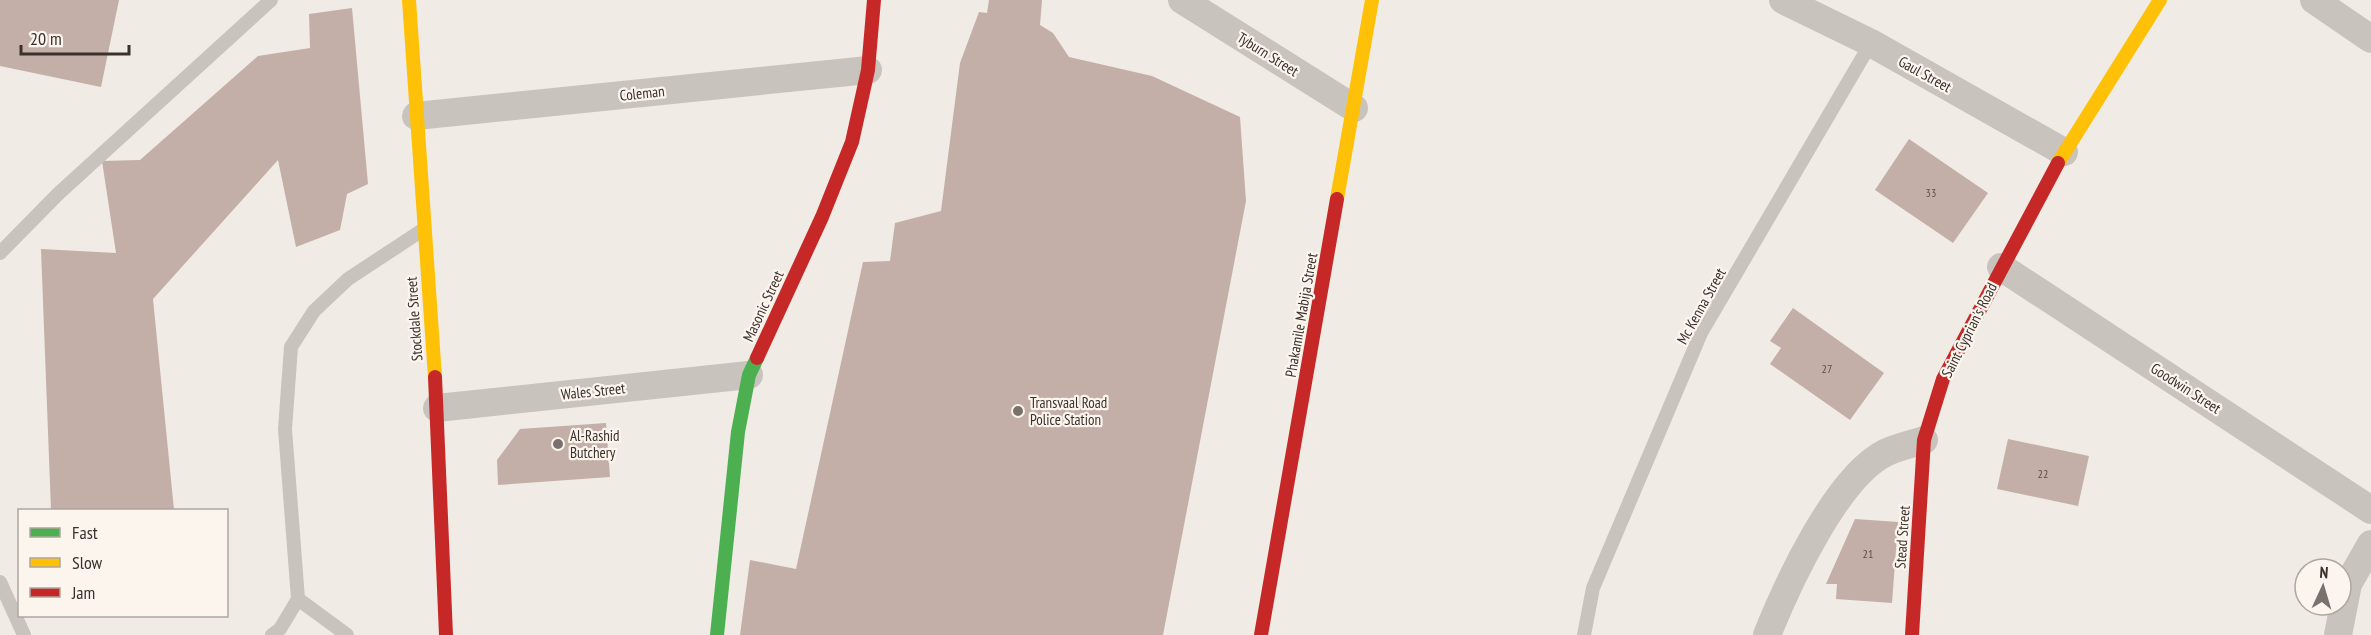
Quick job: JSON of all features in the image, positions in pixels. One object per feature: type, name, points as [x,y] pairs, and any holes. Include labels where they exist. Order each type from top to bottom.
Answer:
[{"type":"street","name":"Stockdale Street","points":[[409,0],[437,408],[446,635]]},
{"type":"street","name":"Masonic Street","points":[[717,635],[738,432],[749,375],[822,217],[852,141],[868,70],[874,0]]},
{"type":"street","name":"Tyburn Street","points":[[1182,0],[1354,108]]},
{"type":"street","name":"Phakamile Mabija Street","points":[[1261,635],[1372,0]]},
{"type":"street","name":"Gaul Street","points":[[1783,0],[1871,43],[2064,152]]},
{"type":"street","name":"Saint Cyprian's Road","points":[[1924,440],[1943,379],[2001,267],[2064,152],[2160,0]]},
{"type":"street","points":[[2314,0],[2371,39]]},
{"type":"street","name":"Coleman","points":[[416,116],[868,70]]},
{"type":"street","name":"Goodwin Street","points":[[2001,267],[2371,510]]},
{"type":"street","name":"Wales Street","points":[[437,408],[749,375]]},
{"type":"street","points":[[1767,635],[1788,583],[1848,483],[1884,454],[1924,440]]},
{"type":"street","name":"Stead Street","points":[[1912,635],[1924,440]]},
{"type":"street","points":[[2338,635],[2348,584],[2371,544]]},
{"type":"lane","points":[[0,253],[58,194],[271,0]]},
{"type":"lane","name":"Mc Kenna Street","points":[[1584,635],[1593,588],[1701,333],[1871,43]]},
{"type":"lane","points":[[272,635],[280,629],[297,599],[285,429],[291,347],[314,311],[348,279],[424,230]]},
{"type":"lane","points":[[0,582],[24,635]]},
{"type":"lane","points":[[297,599],[347,635]]},
{"type":"building","points":[[0,0],[119,0],[101,87],[0,66]]},
{"type":"building","name":"Transvaal Road Police Station","points":[[989,0],[1042,0],[1040,25],[1053,33],[1069,57],[1152,76],[1240,117],[1246,201],[1163,635],[740,635],[750,560],[796,569],[863,262],[890,261],[895,223],[941,211],[960,63],[979,12],[987,13]]},
{"type":"building","points":[[352,8],[368,184],[347,194],[340,230],[296,247],[278,160],[153,299],[174,509],[51,509],[41,249],[116,253],[102,161],[140,160],[258,56],[310,48],[309,14]]},
{"type":"building","points":[[1909,139],[1988,193],[1953,243],[1875,190]]},
{"type":"building","points":[[1793,308],[1884,373],[1850,420],[1770,364],[1781,348],[1770,341]]},
{"type":"building","name":"Al-Rashid Butchery","points":[[606,423],[610,477],[498,485],[497,460],[520,429]]},
{"type":"building","points":[[2008,439],[2089,456],[2078,506],[1997,489]]},
{"type":"building","points":[[1855,519],[1898,522],[1892,603],[1836,599],[1837,584],[1826,584]]},
{"type":"traffic: fast","points":[[717,635],[738,432],[749,375],[757,358]]},
{"type":"traffic: slow","points":[[409,0],[435,377]]},
{"type":"traffic: slow","points":[[1337,199],[1372,0]]},
{"type":"traffic: slow","points":[[2058,163],[2160,0]]},
{"type":"traffic: jam","points":[[757,358],[822,217],[852,142],[868,70],[874,0]]},
{"type":"traffic: jam","points":[[1912,635],[1924,440],[1943,379],[2058,163]]},
{"type":"traffic: jam","points":[[1261,635],[1337,199]]},
{"type":"traffic: jam","points":[[435,377],[446,635]]},
{"type":"place","name":"Transvaal Road Police Station","points":[[1018,411]]},
{"type":"place","name":"Al-Rashid Butchery","points":[[558,444]]}]
